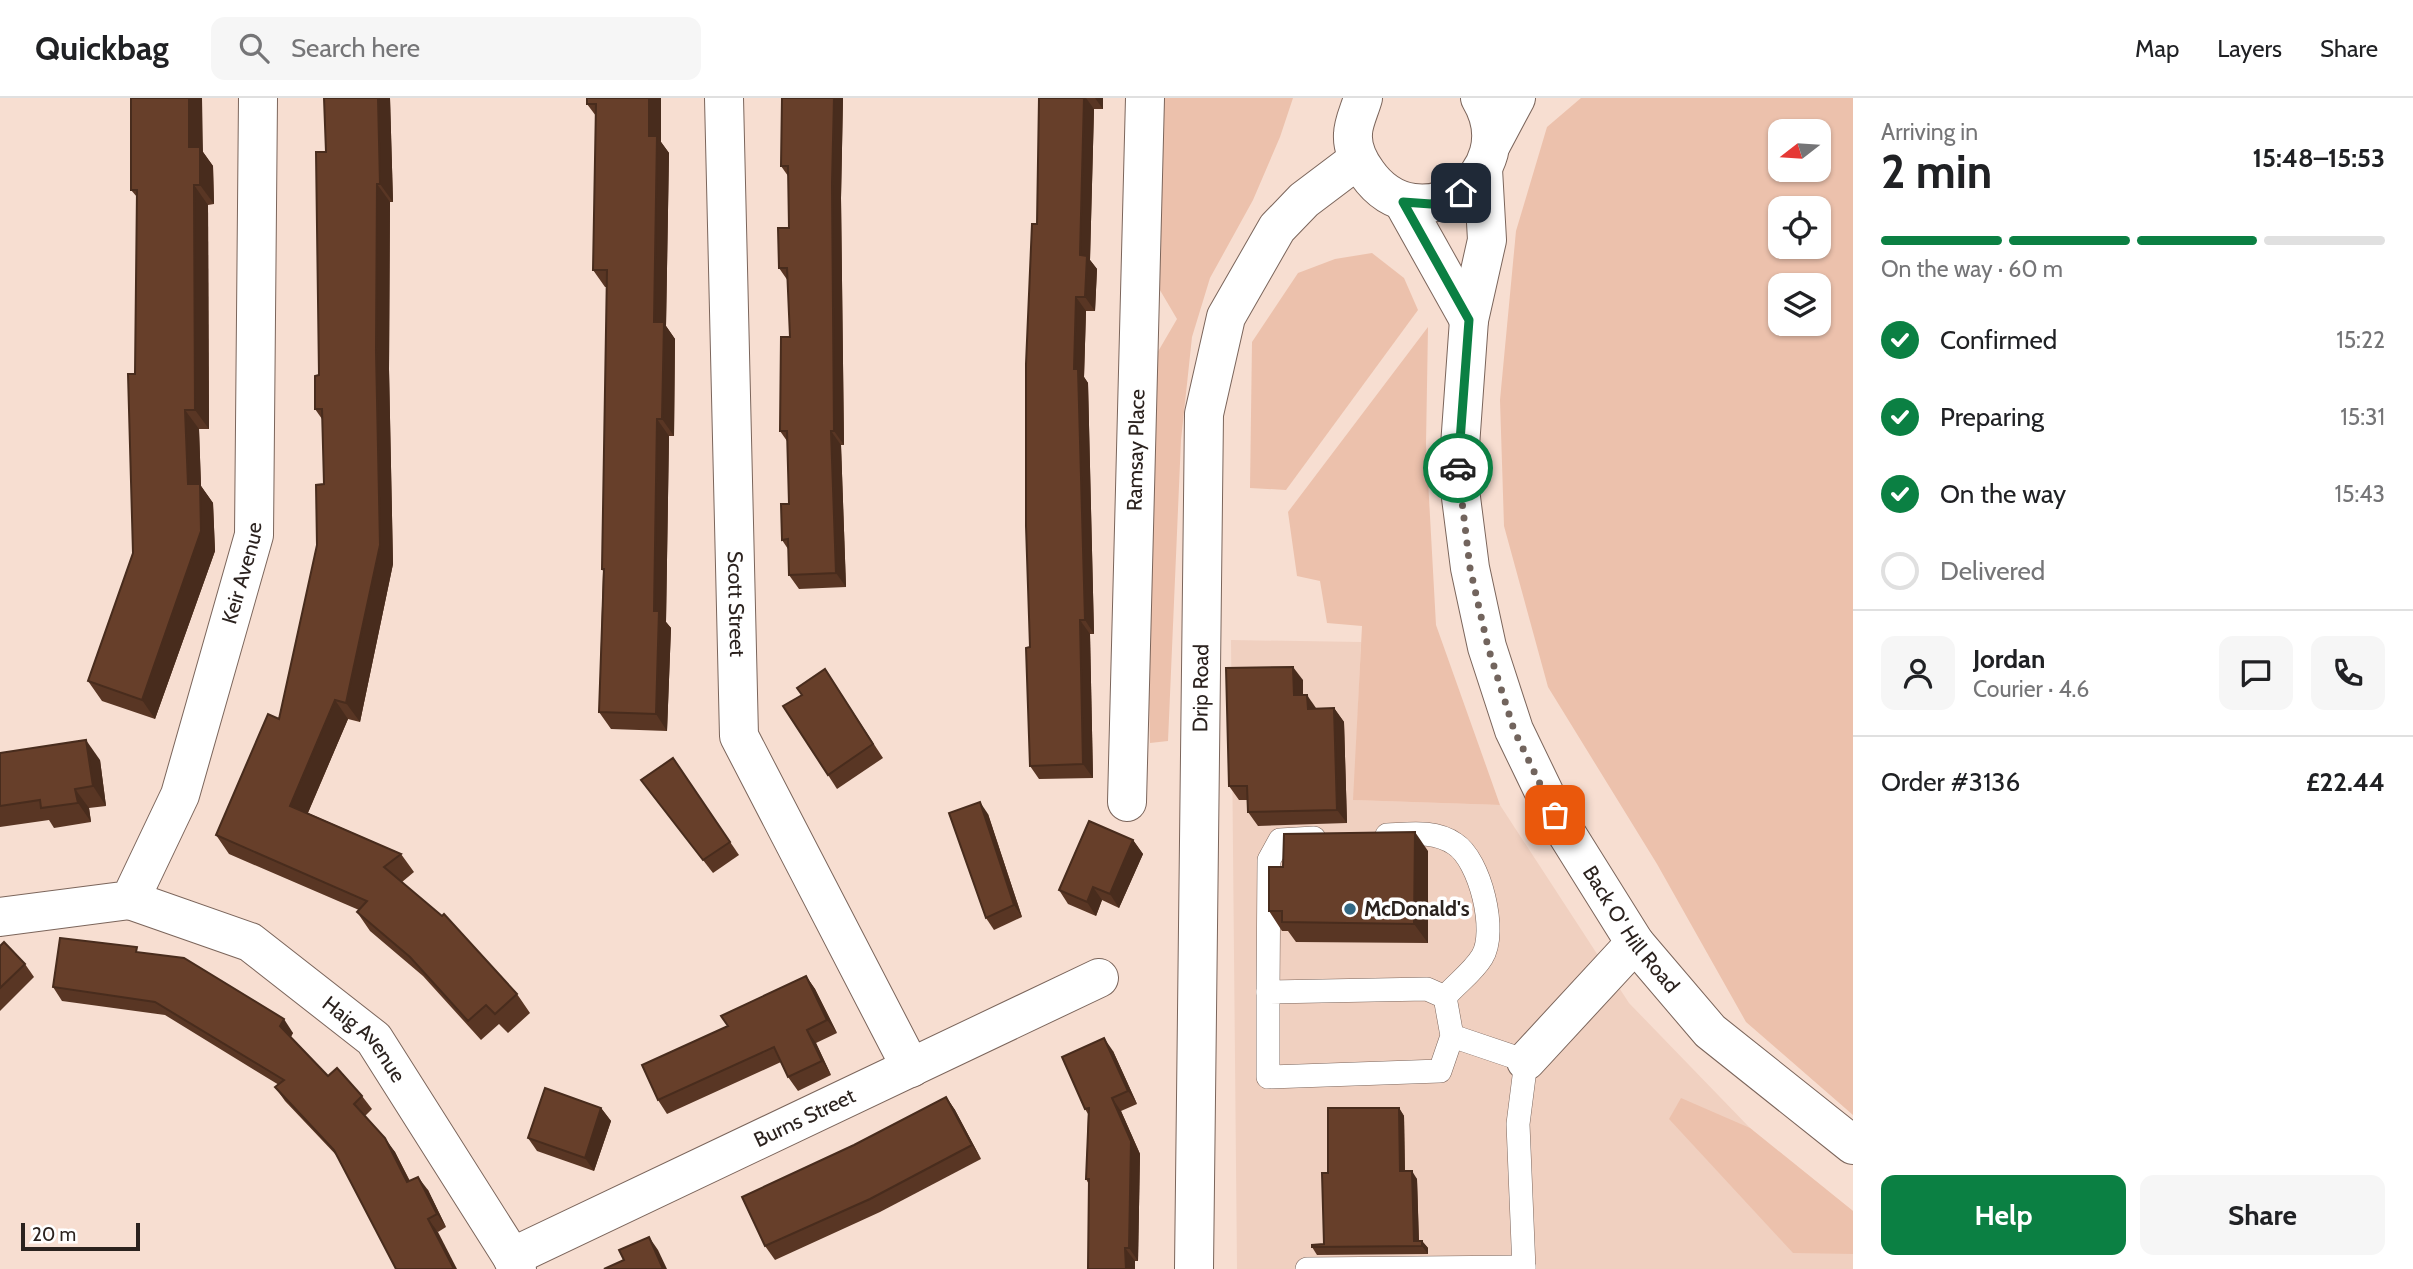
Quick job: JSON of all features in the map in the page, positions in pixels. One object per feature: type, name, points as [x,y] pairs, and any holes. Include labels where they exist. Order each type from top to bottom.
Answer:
[{"type":"street","name":"Keir Avenue","points":[[130,900],[180,795],[254,535],[258,98]]},
{"type":"street","name":"Scott Street","points":[[724,98],[740,736],[911,1068]]},
{"type":"street","name":"Ramsay Place","points":[[1127,802],[1145,98]]},
{"type":"street","points":[[1363,98],[1352,133],[1357,160],[1378,189],[1403,202],[1431,204],[1461,193],[1488,156],[1516,98]]},
{"type":"street","name":"Back O' Hill Road","points":[[1480,98],[1488,113],[1487,240],[1469,320],[1458,474],[1470,568],[1488,647],[1514,730],[1555,815],[1635,943],[1710,1031],[1853,1145]]},
{"type":"street","name":"Drip Road","points":[[1194,1269],[1204,414],[1226,317],[1277,228],[1304,200],[1357,160]]},
{"type":"street","points":[[1403,202],[1469,320]]},
{"type":"street","points":[[0,917],[130,900]]},
{"type":"street","name":"Haig Avenue","points":[[130,900],[250,942],[374,1039],[514,1263]]},
{"type":"street","points":[[1526,1061],[1635,943]]},
{"type":"street","name":"Burns Street","points":[[514,1263],[1098,978]]},
{"type":"lane","points":[[1361,836],[1429,834],[1457,844],[1479,876],[1490,929],[1483,957],[1445,997]]},
{"type":"lane","points":[[1334,837],[1280,840],[1269,860],[1268,1076],[1440,1070],[1452,1037],[1445,997]]},
{"type":"lane","points":[[1268,992],[1427,989],[1445,997]]},
{"type":"lane","points":[[1307,1269],[1524,1268],[1518,1124],[1526,1061],[1452,1037]]},
{"type":"shaded area","points":[[1161,98],[1293,98],[1280,137],[1253,200],[1210,278],[1192,337],[1181,440],[1168,741],[1150,743],[1142,428],[1156,355],[1177,319],[1154,280]]},
{"type":"shaded area","points":[[1581,98],[1853,98],[1853,1115],[1746,1022],[1657,864],[1548,687],[1504,526],[1500,400],[1516,231],[1547,127]]},
{"type":"shaded area","points":[[1372,253],[1404,278],[1418,310],[1286,490],[1250,488],[1252,342],[1298,273],[1335,259]]},
{"type":"shaded area","points":[[1428,327],[1426,444],[1436,625],[1500,805],[1353,800],[1362,626],[1327,623],[1320,581],[1297,576],[1288,512]]},
{"type":"shaded area","points":[[1231,640],[1361,642],[1354,800],[1500,805],[1629,1003],[1750,1128],[1853,1211],[1853,1269],[1237,1269]]},
{"type":"shaded area","points":[[1681,1098],[1750,1128],[1853,1211],[1853,1254],[1793,1253],[1669,1119]]},
{"type":"building","points":[[131,98],[189,98],[189,147],[200,147],[200,185],[194,185],[195,410],[185,410],[188,484],[200,484],[201,531],[142,700],[88,681],[133,553],[128,374],[135,374],[137,190],[131,190]]},
{"type":"building","points":[[324,98],[378,98],[380,184],[377,184],[376,351],[380,545],[346,703],[335,700],[290,806],[401,854],[384,867],[442,916],[444,914],[517,994],[495,1014],[486,1005],[468,1021],[410,957],[357,912],[367,901],[216,835],[268,714],[279,719],[317,545],[316,485],[324,484],[322,409],[315,409],[315,376],[319,375],[316,152],[326,152]]},
{"type":"building","points":[[587,98],[649,98],[649,136],[657,136],[654,322],[664,322],[662,419],[657,419],[654,611],[659,611],[656,714],[599,712],[604,569],[607,270],[593,270],[596,104],[587,104]]},
{"type":"building","points":[[782,98],[834,98],[834,431],[831,431],[836,573],[789,575],[788,539],[782,540],[781,504],[789,504],[787,431],[780,431],[781,337],[790,337],[787,268],[779,268],[778,228],[789,228],[788,166],[781,166]]},
{"type":"building","points":[[1039,98],[1084,98],[1080,255],[1087,256],[1085,297],[1076,297],[1074,369],[1078,369],[1085,620],[1080,620],[1083,764],[1030,766],[1026,648],[1030,647],[1026,526],[1026,364],[1032,224],[1037,224]]},
{"type":"building","points":[[1293,667],[1294,695],[1307,695],[1308,709],[1334,708],[1337,810],[1248,812],[1247,786],[1229,786],[1226,668]]},
{"type":"building","points":[[825,669],[873,744],[828,775],[783,706],[802,695],[797,688]]},
{"type":"building","points":[[86,740],[93,786],[75,789],[78,803],[41,808],[40,800],[0,806],[0,753]]},
{"type":"building","points":[[673,758],[730,842],[703,860],[641,780]]},
{"type":"building","points":[[980,802],[1014,905],[986,918],[949,813]]},
{"type":"building","points":[[1089,821],[1133,840],[1110,894],[1093,887],[1087,902],[1059,890]]},
{"type":"building","name":"McDonald's","points":[[1415,832],[1414,924],[1282,922],[1282,911],[1269,911],[1269,867],[1283,867],[1284,834]]},
{"type":"building","points":[[60,938],[137,947],[136,952],[184,958],[284,1019],[280,1026],[328,1076],[337,1068],[362,1096],[354,1104],[385,1138],[407,1182],[418,1177],[437,1214],[428,1219],[454,1269],[396,1269],[334,1150],[275,1087],[284,1080],[155,1002],[53,987]]},
{"type":"building","points":[[4,942],[25,964],[0,988],[0,946]]},
{"type":"building","points":[[806,976],[827,1020],[807,1030],[822,1061],[788,1077],[774,1047],[658,1100],[642,1065],[728,1026],[721,1016]]},
{"type":"building","points":[[1104,1038],[1128,1091],[1112,1098],[1131,1141],[1129,1248],[1125,1248],[1126,1269],[1088,1269],[1089,1179],[1086,1179],[1089,1108],[1085,1109],[1062,1057]]},
{"type":"building","points":[[545,1088],[601,1108],[585,1158],[528,1138]]},
{"type":"building","points":[[946,1097],[972,1145],[870,1199],[765,1246],[742,1197],[854,1145]]},
{"type":"building","points":[[1328,1108],[1399,1108],[1400,1171],[1412,1171],[1414,1241],[1422,1241],[1422,1246],[1312,1247],[1324,1244],[1322,1173],[1328,1173]]},
{"type":"building","points":[[649,1237],[663,1269],[604,1269],[624,1260],[619,1250]]},
{"type":"way so far","points":[[1458,468],[1470,568],[1488,647],[1514,730],[1555,815]]},
{"type":"place","name":"McDonald's","points":[[1350,909]]},
{"type":"route","points":[[1458,468],[1469,320],[1403,202],[1431,204],[1461,193]]}]
